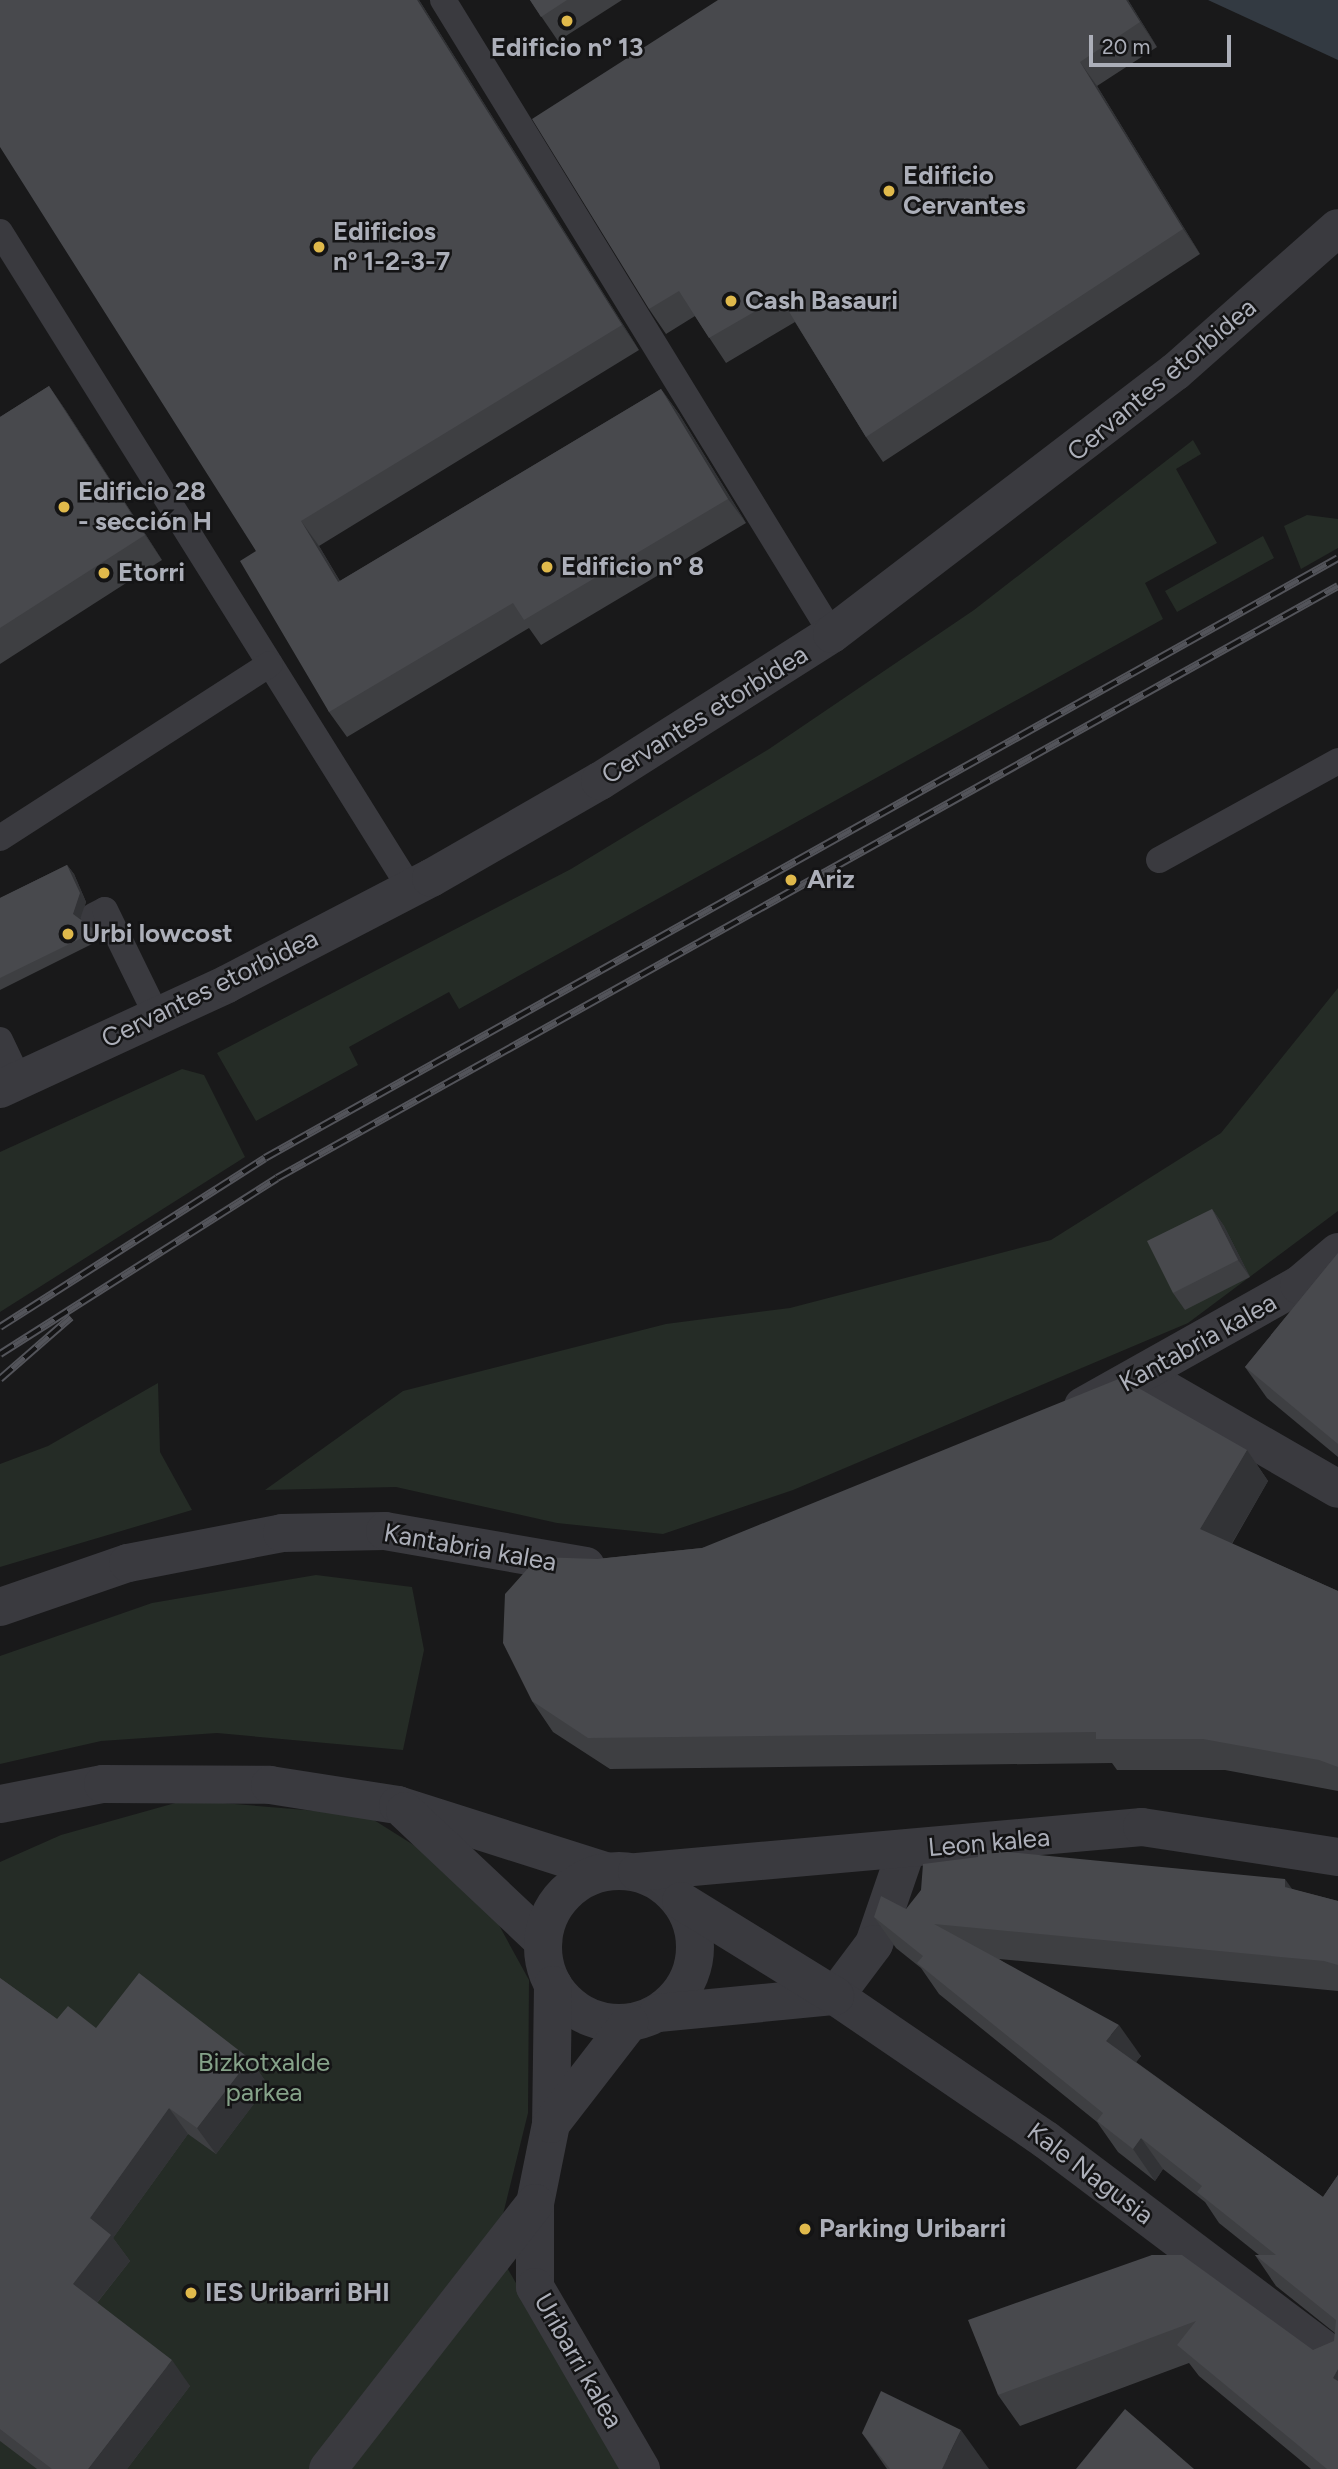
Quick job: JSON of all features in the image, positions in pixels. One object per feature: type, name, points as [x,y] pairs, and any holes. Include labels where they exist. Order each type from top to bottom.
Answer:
[{"type":"street","name":"Cervantes etorbidea","points":[[10,1085],[157,1016],[410,888],[600,781],[832,634],[1175,372],[1338,228]]},
{"type":"street","name":"Kantabria kalea","points":[[1052,1423],[1299,1285],[1338,1252]]},
{"type":"street","points":[[1140,1375],[1338,1489]]},
{"type":"street","name":"Kantabria kalea","points":[[0,1607],[176,1552],[336,1530],[445,1539],[547,1563],[628,1569]]},
{"type":"street","points":[[0,1804],[103,1784],[176,1780],[270,1785],[398,1805],[621,1871]]},
{"type":"street","points":[[398,1805],[542,1941],[553,1985],[585,2016],[644,2018],[835,1996],[874,1944],[906,1851]]},
{"type":"street","name":"Leon kalea","points":[[621,1871],[906,1851],[1142,1827],[1338,1857]]},
{"type":"street","points":[[542,1941],[562,1896],[621,1871]]},
{"type":"street","name":"Kale Nagusia","points":[[621,1871],[681,1901],[835,1996],[1046,2140],[1338,2360]]},
{"type":"street","points":[[644,2018],[691,1975],[693,1924],[681,1901]]},
{"type":"street","name":"Uribarri kalea","points":[[553,1985],[551,2124],[535,2203],[535,2287],[641,2469]]},
{"type":"street","name":"Uribarri kalea","points":[[551,2124],[644,2018]]},
{"type":"street","points":[[328,2469],[535,2203]]},
{"type":"lane","points":[[443,0],[832,634]]},
{"type":"lane","points":[[0,232],[410,888]]},
{"type":"lane","points":[[0,838],[270,664]]},
{"type":"lane","points":[[1159,860],[1338,761]]},
{"type":"lane","points":[[93,915],[105,910],[157,1016]]},
{"type":"lane","points":[[0,1040],[10,1085]]},
{"type":"green space","points":[[1193,440],[1201,454],[1176,469],[1217,543],[1145,583],[1163,619],[459,1009],[449,992],[349,1047],[358,1065],[256,1121],[217,1053],[571,869],[769,749],[974,610]]},
{"type":"green space","points":[[1307,515],[1338,519],[1338,548],[1301,569],[1284,526]]},
{"type":"green space","points":[[1263,536],[1274,558],[1177,612],[1165,591]]},
{"type":"green space","points":[[1338,988],[1338,1211],[1188,1323],[793,1490],[663,1534],[557,1523],[396,1487],[265,1490],[403,1391],[666,1324],[790,1308],[1051,1240],[1221,1133]]},
{"type":"green space","points":[[182,1069],[204,1075],[245,1157],[0,1312],[0,1152]]},
{"type":"green space","points":[[158,1383],[160,1452],[192,1510],[0,1567],[0,1464],[48,1446]]},
{"type":"green space","points":[[316,1575],[412,1587],[424,1650],[403,1750],[217,1733],[101,1741],[0,1764],[0,1656],[152,1603]]},
{"type":"green space","name":"Bizkotxalde parkea","points":[[186,1800],[366,1815],[477,1885],[529,1980],[528,2113],[495,2247],[624,2469],[0,2469],[0,1862],[61,1835]]},
{"type":"shaded area","points":[[1208,0],[1338,0],[1338,60]]},
{"type":"building","name":"Edificios nº 1-2-3-7","points":[[0,0],[417,0],[622,325],[301,521],[338,582],[661,389],[728,499],[524,620],[513,603],[329,712],[240,561],[256,551],[0,147]]},
{"type":"building","points":[[530,0],[567,0],[541,17]]},
{"type":"building","name":"Edificio Cervantes","points":[[718,0],[1126,0],[1140,22],[1080,62],[1183,229],[866,437],[780,297],[709,338],[679,291],[649,309],[532,119]]},
{"type":"building","name":"Edificio 28 - sección H","points":[[49,386],[145,535],[0,628],[0,417]]},
{"type":"building","points":[[67,865],[80,893],[73,914],[96,931],[0,978],[0,898]]},
{"type":"building","points":[[1212,1209],[1238,1260],[1173,1293],[1147,1241]]},
{"type":"building","points":[[1338,1253],[1338,1444],[1245,1367]]},
{"type":"building","points":[[1121,1378],[1247,1450],[1200,1529],[1338,1591],[1338,1767],[1319,1760],[1203,1739],[1096,1739],[1096,1732],[588,1738],[532,1701],[503,1643],[505,1594],[538,1557],[597,1559],[702,1548]]},
{"type":"building","points":[[978,1849],[1285,1879],[1285,1887],[1338,1901],[1338,1965],[1324,1961],[934,1924],[1119,2025],[1106,2041],[1323,2197],[1338,2175],[1338,2369],[1333,2378],[1338,2381],[1338,2469],[1327,2469],[1177,2345],[1196,2321],[998,2395],[968,2320],[1152,2255],[1182,2255],[1313,2350],[1334,2341],[1336,2320],[1255,2255],[1276,2255],[1197,2192],[1202,2186],[1141,2138],[1133,2149],[1097,2121],[1103,2113],[917,1963],[923,1956],[874,1917],[881,1896],[906,1909],[921,1890],[923,1864],[978,1857]]},
{"type":"building","points":[[139,1973],[250,2059],[197,2128],[169,2108],[90,2218],[111,2235],[73,2284],[172,2360],[88,2469],[52,2469],[0,2429],[0,1978],[57,2019],[68,2006],[96,2028]]},
{"type":"building","points":[[881,2391],[961,2430],[942,2469],[890,2469],[862,2433]]},
{"type":"building","points":[[1125,2409],[1194,2469],[1076,2469]]},
{"type":"railway","points":[[0,1327],[265,1158],[1338,558]]},
{"type":"railway","points":[[0,1354],[277,1178],[1338,586]]},
{"type":"railway","points":[[0,1379],[71,1317]]},
{"type":"place","name":"Edificio nº 13","points":[[567,21]]},
{"type":"place","name":"Edificio Cervantes","points":[[889,191]]},
{"type":"place","name":"Edificios nº 1-2-3-7","points":[[319,247]]},
{"type":"place","name":"Cash Basauri","points":[[731,301]]},
{"type":"place","name":"Edificio 28 - sección H","points":[[64,507]]},
{"type":"place","name":"Edificio nº 8","points":[[547,567]]},
{"type":"place","name":"Etorri","points":[[104,573]]},
{"type":"place","name":"Ariz","points":[[791,880]]},
{"type":"place","name":"Urbi lowcost","points":[[68,934]]},
{"type":"place","name":"Parking Uribarri","points":[[805,2229]]},
{"type":"place","name":"IES Uribarri BHI","points":[[191,2293]]}]
